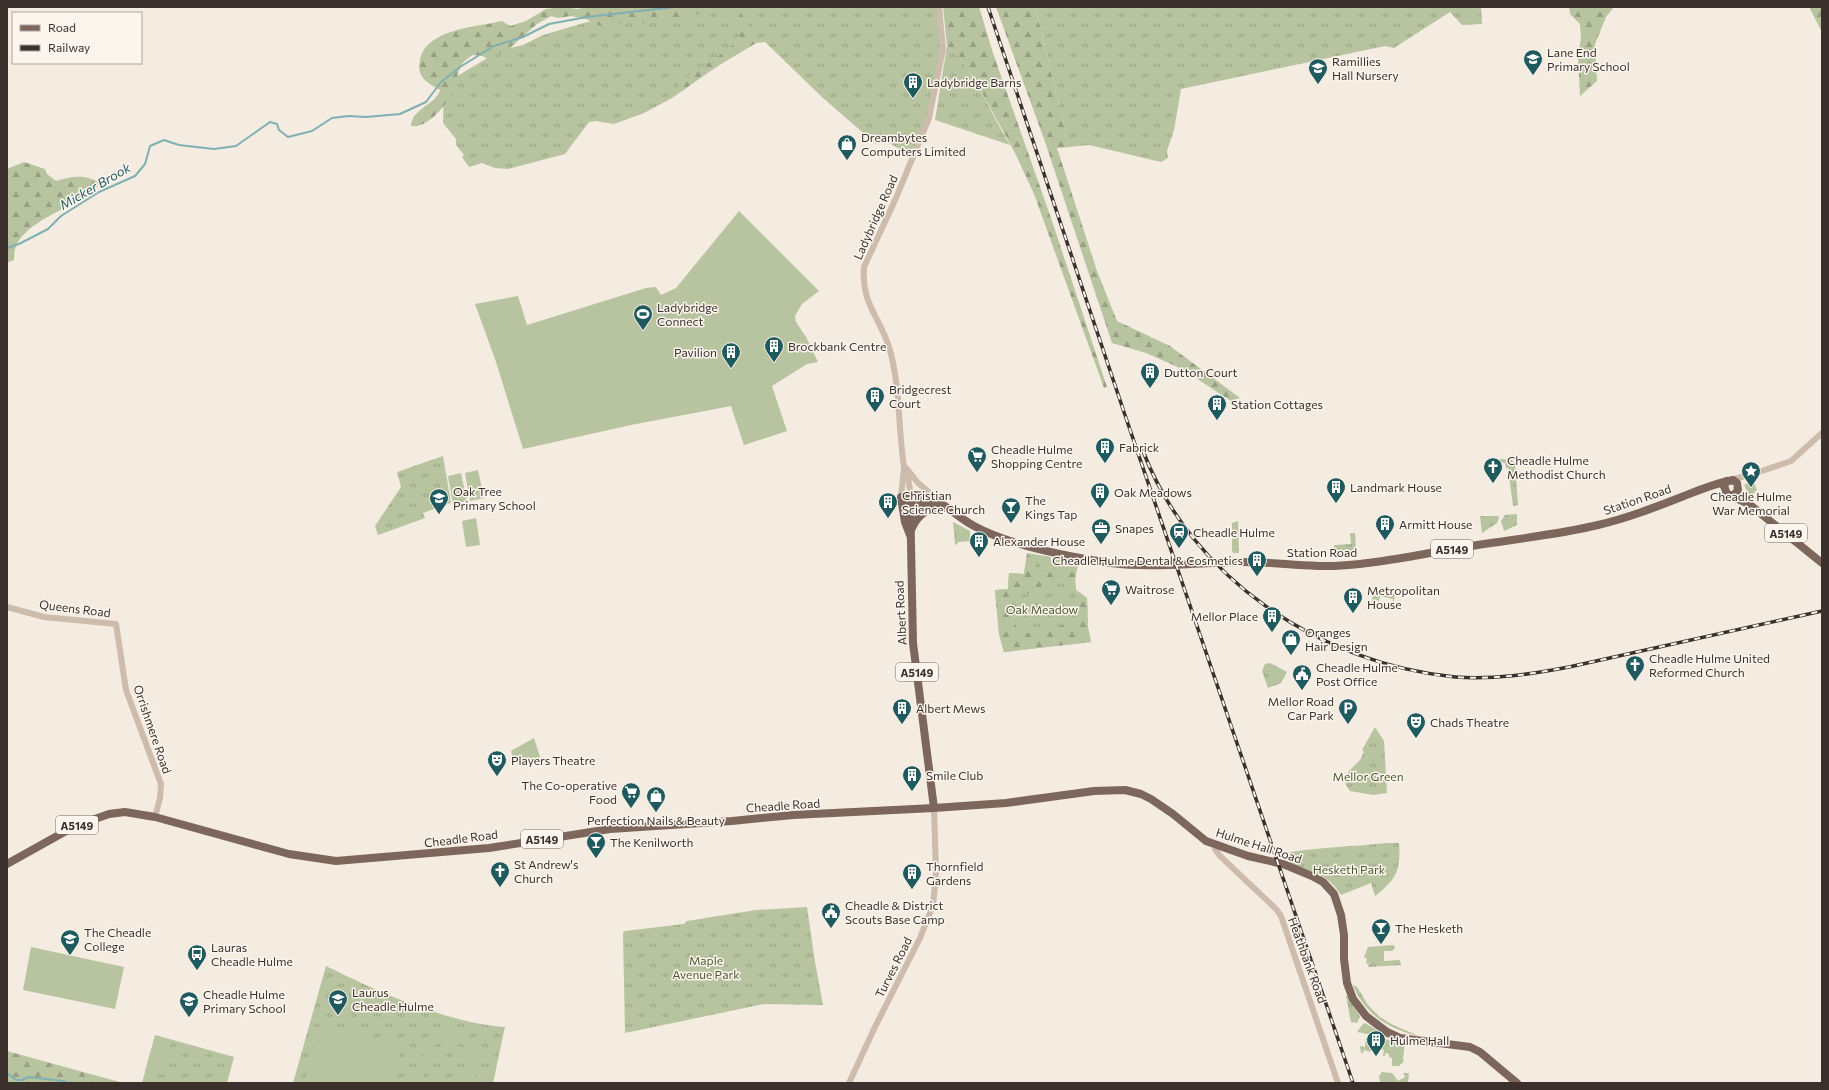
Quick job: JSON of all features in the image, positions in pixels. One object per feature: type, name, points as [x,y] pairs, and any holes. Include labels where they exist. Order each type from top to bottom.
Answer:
[{"type":"main road","name":"Station Road","points":[[906,500],[943,506],[974,526],[1009,540],[1042,549],[1110,562],[1133,565],[1238,562],[1335,566],[1416,556],[1458,548],[1557,534],[1635,515],[1698,490],[1729,481]]},
{"type":"main road","points":[[1729,481],[1735,481],[1739,488],[1734,494],[1727,493],[1724,486],[1729,481]]},
{"type":"main road","name":"A5149","points":[[1739,488],[1749,504]]},
{"type":"main road","name":"Station Road","points":[[1698,490],[1727,493]]},
{"type":"main road","name":"A5149","points":[[1727,493],[1749,504],[1822,563]]},
{"type":"main road","name":"Albert Road","points":[[906,500],[910,535],[913,643],[934,808]]},
{"type":"main road","name":"A5149","points":[[910,535],[914,522],[925,510],[943,506]]},
{"type":"main road","name":"Hulme Hall Road","points":[[934,808],[1006,803],[1094,791],[1125,790],[1141,794],[1152,799],[1206,841],[1248,856],[1283,864],[1312,876],[1329,888],[1334,894],[1341,915],[1344,935],[1345,966],[1350,993],[1366,1016],[1378,1027],[1400,1038],[1470,1047],[1480,1052],[1517,1083]]},
{"type":"main road","name":"Cheadle Road","points":[[7,864],[57,835],[109,814],[125,812],[155,817],[289,854],[336,861],[489,848],[610,829],[732,821],[793,815],[934,808]]},
{"type":"street","name":"Ladybridge Road","points":[[903,464],[892,359],[886,341],[868,303],[863,282],[864,267],[896,198],[929,118],[943,49],[939,7]]},
{"type":"street","points":[[1729,481],[1791,461],[1822,433]]},
{"type":"street","name":"Albert Road","points":[[903,464],[910,481],[906,500]]},
{"type":"street","name":"A5149","points":[[903,464],[918,483],[943,506]]},
{"type":"street","points":[[1739,488],[1747,479],[1759,472]]},
{"type":"street","name":"Queens Road","points":[[7,607],[44,617],[116,624]]},
{"type":"street","name":"Orrishmere Road","points":[[116,624],[126,690],[161,784],[160,798],[155,817]]},
{"type":"street","name":"Turves Road","points":[[849,1083],[878,1021],[920,938],[933,905],[936,873],[934,808]]},
{"type":"street","name":"Heathbank Road","points":[[1216,845],[1215,849],[1220,856],[1276,909],[1281,916],[1338,1083]]},
{"type":"green space","points":[[562,7],[578,9],[586,7],[737,7],[751,29],[756,43],[708,72],[682,91],[678,88],[678,83],[683,78],[710,62],[737,42],[740,37],[741,30],[737,23],[729,15],[719,10],[707,9],[685,21],[676,19],[653,23],[638,23],[628,20],[609,28],[598,25],[586,19],[571,16],[558,18],[551,16],[537,24],[509,49],[487,59],[483,56],[472,55],[462,64],[454,90],[447,102],[437,114],[424,123],[417,126],[411,126],[415,115],[438,95],[440,90],[424,79],[421,75],[419,66],[424,50],[432,42],[454,31],[502,21],[510,26],[526,21],[546,9]]},
{"type":"green space","points":[[687,7],[938,7],[943,49],[934,97],[913,157],[881,138],[876,144],[823,98],[765,42],[756,43],[722,63],[672,98],[644,113],[614,124],[596,121],[589,122],[565,154],[508,169],[495,168],[482,163],[469,167],[462,157],[464,155],[456,145],[456,139],[443,123],[444,84],[501,50],[523,45],[543,35],[587,22]]},
{"type":"green space","points":[[943,7],[979,7],[993,53],[1052,221],[1107,387],[1104,388],[1034,194],[1016,155],[974,78],[947,46]]},
{"type":"green space","points":[[996,7],[1034,7],[1039,22],[1069,147],[1057,148],[1097,271],[1117,321],[1170,346],[1240,398],[1231,401],[1182,369],[1146,353],[1112,343],[1044,139]]},
{"type":"green space","points":[[1034,7],[1481,7],[1482,24],[1462,25],[1450,12],[1394,48],[1385,46],[1181,89],[1174,130],[1167,151],[1168,158],[1161,162],[1089,145],[1069,147],[1039,22]]},
{"type":"green space","points":[[1569,7],[1614,7],[1606,17],[1595,44],[1597,81],[1580,96],[1578,57],[1581,38],[1580,24],[1570,14]]},
{"type":"green space","points":[[1809,7],[1822,7],[1822,32]]},
{"type":"green space","points":[[947,46],[967,68],[975,80],[1010,145],[935,120]]},
{"type":"green space","points":[[24,162],[45,169],[47,174],[56,181],[68,178],[84,177],[100,183],[77,201],[35,225],[24,235],[16,246],[14,260],[7,263],[7,169]]},
{"type":"green space","name":"Ladybridge Connect","points":[[739,211],[819,291],[802,304],[795,316],[796,322],[806,337],[818,362],[807,364],[772,386],[787,431],[744,445],[731,406],[631,425],[523,449],[496,362],[475,304],[518,296],[527,325],[646,288],[656,287],[661,295],[676,288]]},
{"type":"green space","points":[[443,456],[451,503],[423,513],[425,518],[378,535],[375,526],[401,487],[397,472]]},
{"type":"green space","points":[[1500,459],[1512,460],[1515,464],[1518,505],[1513,506],[1508,468],[1506,468],[1505,463],[1500,462]]},
{"type":"green space","points":[[478,470],[484,498],[470,501],[465,473]]},
{"type":"green space","points":[[461,473],[467,501],[453,504],[448,476]]},
{"type":"green space","points":[[1753,480],[1757,490],[1750,497],[1744,485]]},
{"type":"green space","points":[[1517,514],[1517,525],[1504,531],[1501,521],[1505,515]]},
{"type":"green space","points":[[1480,516],[1498,516],[1499,518],[1497,523],[1482,533]]},
{"type":"green space","points":[[476,518],[480,545],[466,547],[462,521]]},
{"type":"green space","points":[[1238,521],[1239,553],[1233,553],[1232,523]]},
{"type":"green space","points":[[953,522],[970,531],[970,541],[958,542],[957,545],[955,544]]},
{"type":"green space","points":[[1350,533],[1355,533],[1356,551],[1352,555],[1335,556],[1334,545],[1351,544]]},
{"type":"green space","name":"Oak Meadow","points":[[1027,553],[1051,557],[1051,560],[1054,560],[1054,558],[1074,562],[1074,564],[1078,565],[1075,579],[1076,590],[1087,598],[1088,628],[1091,642],[1004,652],[999,634],[995,590],[1008,589],[1009,573],[1024,574]]},
{"type":"green space","points":[[1027,555],[1033,559],[1043,572],[1047,574],[1065,565],[1078,565],[1075,579],[1076,590],[1087,598],[1088,628],[1091,642],[1004,652],[999,634],[995,590],[1008,589],[1009,573],[1024,574]],"holes":[[[1055,578],[1062,578],[1071,586],[1079,603],[1080,612],[1078,617],[1073,621],[1058,627],[1028,633],[1020,632],[1016,628],[1010,609],[1012,600],[1020,594],[1033,592]]]},
{"type":"green space","points":[[1395,593],[1393,610],[1393,599],[1380,596],[1379,601],[1376,600],[1374,607],[1371,606],[1373,594]]},
{"type":"green space","points":[[1270,663],[1287,672],[1281,683],[1268,688],[1262,671],[1265,664]]},
{"type":"green space","name":"Mellor Green","points":[[1375,727],[1384,741],[1387,793],[1373,795],[1350,791],[1345,782],[1345,778],[1360,759],[1364,752],[1362,750]]},
{"type":"green space","points":[[534,738],[540,757],[514,763],[511,751]]},
{"type":"green space","name":"Hesketh Park","points":[[1399,843],[1398,867],[1393,879],[1375,896],[1371,883],[1341,895],[1325,878],[1292,865],[1285,853],[1310,849]]},
{"type":"green space","name":"Maple Avenue Park","points":[[807,907],[823,1005],[764,1004],[625,1033],[623,933],[625,931],[684,924],[687,921],[756,910]]},
{"type":"green space","points":[[1394,945],[1395,948],[1392,951],[1384,951],[1384,961],[1366,964],[1367,959],[1364,957],[1368,947]]},
{"type":"green space","points":[[31,947],[124,967],[115,1009],[23,990]]},
{"type":"green space","points":[[1400,960],[1401,965],[1368,967],[1369,962]]},
{"type":"green space","points":[[326,966],[390,996],[437,1013],[483,1024],[505,1027],[493,1083],[293,1083]]},
{"type":"green space","points":[[1353,985],[1357,987],[1368,1005],[1380,1017],[1393,1025],[1419,1036],[1398,1030],[1379,1019],[1364,1004]]},
{"type":"green space","points":[[1346,996],[1348,996],[1360,1017],[1357,1023],[1351,1022]]},
{"type":"green space","points":[[331,1003],[352,1009],[350,1019],[328,1013]]},
{"type":"green space","points":[[364,1013],[386,1019],[383,1028],[362,1022]]},
{"type":"green space","points":[[1365,1023],[1389,1037],[1389,1038],[1357,1032]]},
{"type":"green space","points":[[320,1024],[402,1045],[393,1083],[324,1083],[306,1079]]},
{"type":"green space","points":[[448,1033],[459,1034],[467,1037],[472,1042],[477,1057],[474,1083],[467,1083],[471,1061],[469,1051],[460,1042],[448,1040],[441,1041],[431,1050],[426,1061],[422,1083],[416,1083],[426,1046],[433,1038]]},
{"type":"green space","points":[[155,1035],[234,1057],[227,1083],[142,1083]]},
{"type":"green space","points":[[155,1037],[171,1042],[162,1075],[145,1071]]},
{"type":"green space","points":[[1366,1037],[1405,1042],[1404,1061],[1399,1066],[1392,1066],[1392,1058],[1389,1057],[1389,1054],[1385,1053],[1385,1056],[1383,1056],[1384,1050],[1376,1048],[1370,1052],[1364,1050],[1363,1053],[1361,1053],[1360,1046],[1365,1047]]},
{"type":"green space","points":[[7,1051],[123,1083],[7,1083]]},
{"type":"green space","points":[[1382,1072],[1392,1073],[1398,1081],[1405,1077],[1403,1073],[1409,1073],[1408,1083],[1380,1083],[1379,1076]]},
{"type":"waterway","name":"Micker Brook","points":[[7,248],[19,244],[48,229],[61,216],[99,192],[135,176],[145,164],[150,146],[164,140],[179,145],[214,149],[236,146],[270,122],[277,124],[279,130],[288,137],[312,131],[332,118],[400,114],[426,102],[441,82],[460,67],[494,46],[523,37],[549,24],[587,17],[675,7]]},
{"type":"waterway","points":[[7,1073],[16,1080],[22,1080],[28,1077],[63,1081],[68,1083]]},
{"type":"railway","points":[[988,7],[1126,418],[1353,1083]]},
{"type":"railway","points":[[1143,451],[1165,497],[1194,538],[1228,575],[1267,607],[1310,634],[1357,654],[1405,669],[1469,678],[1527,674],[1569,667],[1822,611]]},
{"type":"place","name":"Lane End Primary School","points":[[1533,76]]},
{"type":"place","name":"Ramillies Hall Nursery","points":[[1318,85]]},
{"type":"place","name":"Ladybridge Barns","points":[[913,99]]},
{"type":"place","name":"Dreambytes Computers Limited","points":[[847,161]]},
{"type":"place","name":"Ladybridge Connect","points":[[643,331]]},
{"type":"place","name":"Brockbank Centre","points":[[774,363]]},
{"type":"place","name":"Pavilion","points":[[731,369]]},
{"type":"place","name":"Dutton Court","points":[[1150,389]]},
{"type":"place","name":"Bridgecrest Court","points":[[875,413]]},
{"type":"place","name":"Station Cottages","points":[[1217,421]]},
{"type":"place","name":"Fabrick","points":[[1105,464]]},
{"type":"place","name":"Cheadle Hulme Shopping Centre","points":[[977,473]]},
{"type":"place","name":"Cheadle Hulme Methodist Church","points":[[1493,484]]},
{"type":"place","name":"Cheadle Hulme War Memorial","points":[[1751,488]]},
{"type":"place","name":"Landmark House","points":[[1336,504]]},
{"type":"place","name":"Oak Meadows","points":[[1100,509]]},
{"type":"place","name":"Oak Tree Primary School","points":[[439,515]]},
{"type":"place","name":"Christian Science Church","points":[[888,519]]},
{"type":"place","name":"The Kings Tap","points":[[1011,524]]},
{"type":"place","name":"Armitt House","points":[[1385,541]]},
{"type":"place","name":"Snapes","points":[[1101,545]]},
{"type":"place","name":"Cheadle Hulme","points":[[1179,549]]},
{"type":"place","name":"Alexander House","points":[[979,558]]},
{"type":"place","name":"Cheadle Hulme Dental & Cosmetics","points":[[1257,577]]},
{"type":"place","name":"Waitrose","points":[[1111,606]]},
{"type":"place","name":"Metropolitan House","points":[[1353,614]]},
{"type":"place","name":"Mellor Place","points":[[1272,633]]},
{"type":"place","name":"Oranges Hair Design","points":[[1291,656]]},
{"type":"place","name":"Cheadle Hulme United Reformed Church","points":[[1635,682]]},
{"type":"place","name":"Cheadle Hulme Post Office","points":[[1302,691]]},
{"type":"place","name":"Albert Mews","points":[[902,725]]},
{"type":"place","name":"Mellor Road Car Park","points":[[1348,725]]},
{"type":"place","name":"Chads Theatre","points":[[1416,739]]},
{"type":"place","name":"Players Theatre","points":[[497,777]]},
{"type":"place","name":"Smile Club","points":[[912,792]]},
{"type":"place","name":"The Co-operative Food","points":[[631,809]]},
{"type":"place","name":"Perfection Nails & Beauty","points":[[656,813]]},
{"type":"place","name":"The Kenilworth","points":[[596,859]]},
{"type":"place","name":"St Andrew's Church","points":[[500,888]]},
{"type":"place","name":"Thornfield Gardens","points":[[912,890]]},
{"type":"place","name":"Cheadle & District Scouts Base Camp","points":[[831,929]]},
{"type":"place","name":"The Hesketh","points":[[1381,945]]},
{"type":"place","name":"The Cheadle College","points":[[70,956]]},
{"type":"place","name":"Lauras Cheadle Hulme","points":[[197,971]]},
{"type":"place","name":"Laurus Cheadle Hulme","points":[[338,1016]]},
{"type":"place","name":"Cheadle Hulme Primary School","points":[[189,1018]]},
{"type":"place","name":"Hulme Hall","points":[[1376,1057]]}]
